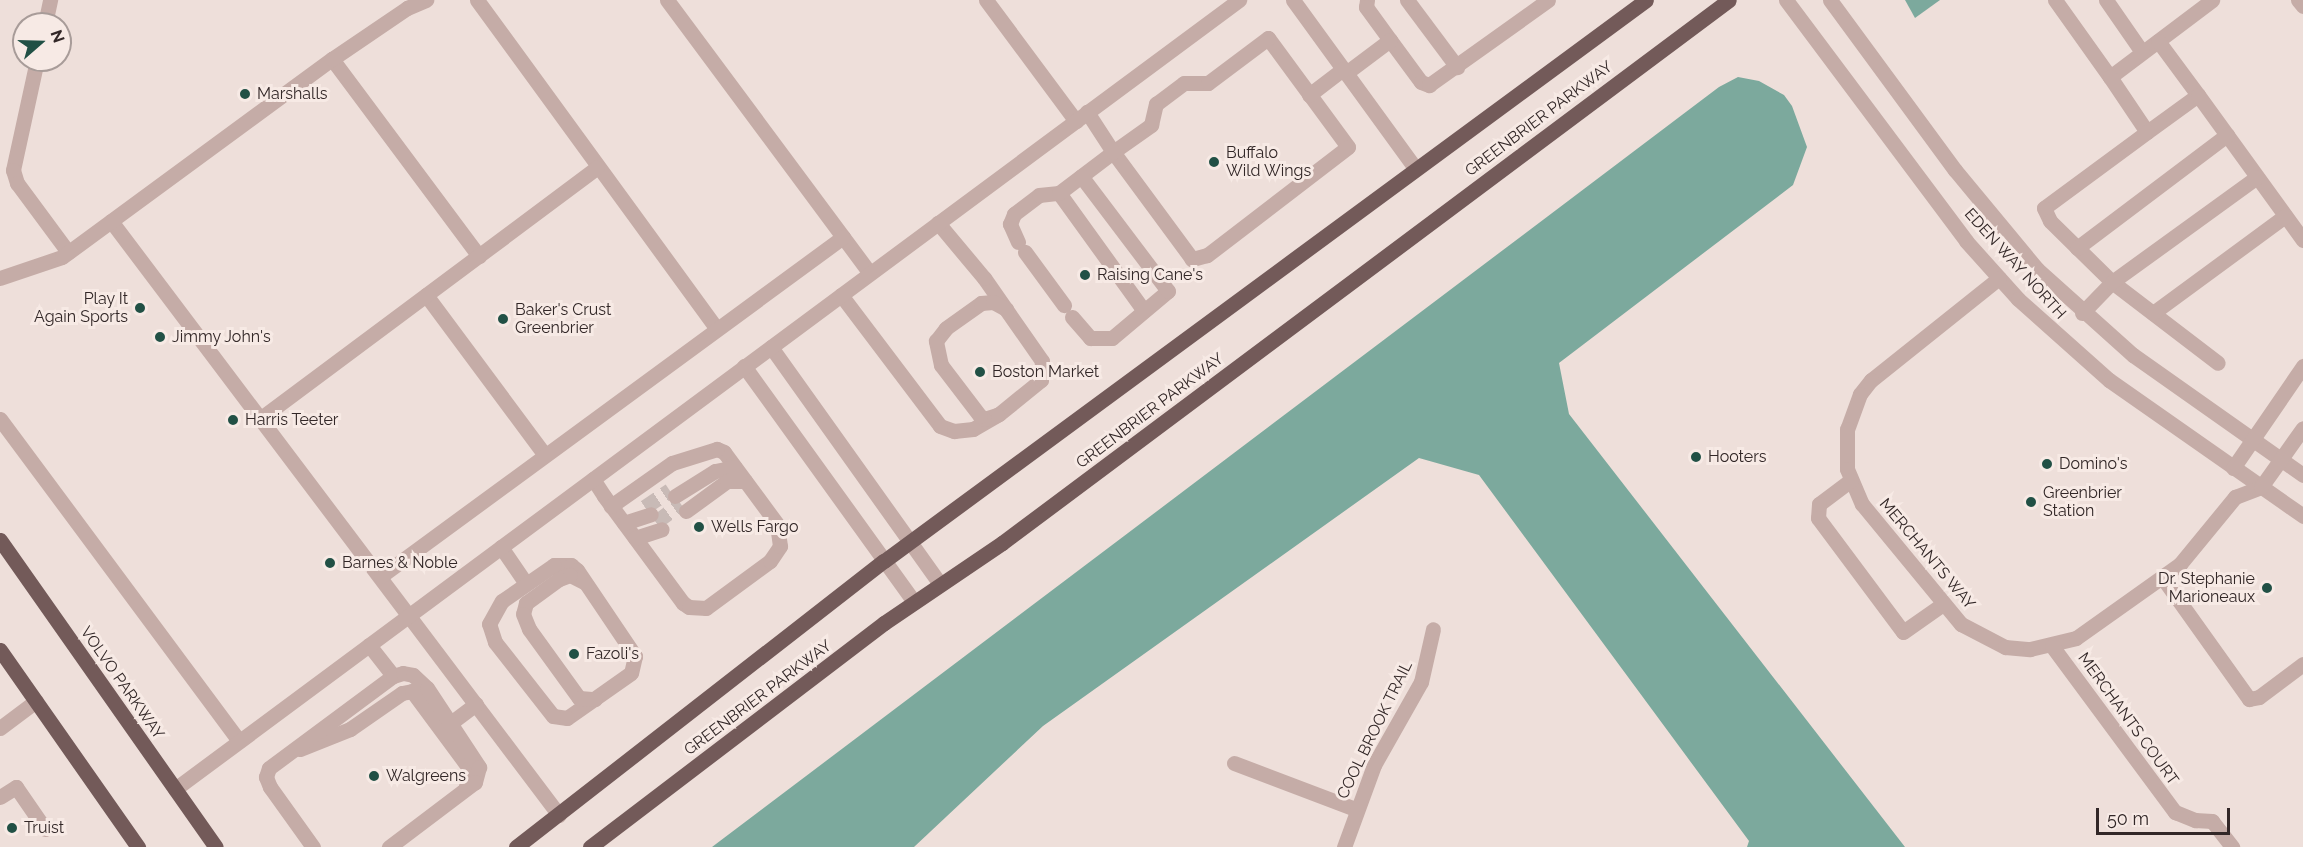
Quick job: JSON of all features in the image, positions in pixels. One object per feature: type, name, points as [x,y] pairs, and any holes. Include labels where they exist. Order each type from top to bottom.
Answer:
[{"type":"main road","name":"GREENBRIER PARKWAY","points":[[516,847],[884,561],[1646,0]]},
{"type":"main road","name":"GREENBRIER PARKWAY","points":[[590,847],[914,602],[1173,416],[1729,0]]},
{"type":"main road","name":"VOLVO PARKWAY","points":[[0,540],[216,847]]},
{"type":"main road","points":[[0,650],[138,847]]},
{"type":"street","points":[[0,279],[68,252],[332,60],[407,8],[426,0]]},
{"type":"street","points":[[477,0],[597,168],[717,329]]},
{"type":"street","points":[[667,0],[870,273]]},
{"type":"street","points":[[986,0],[1081,117],[1113,152],[1192,259],[1200,259],[1348,147],[1268,39],[1208,83],[1185,83],[1156,104],[1151,125],[1113,152],[1059,193],[1039,195],[1014,214],[1010,224],[1021,247],[1090,338],[1100,340],[1112,338],[1168,291],[1082,176]]},
{"type":"street","points":[[175,789],[1239,0]]},
{"type":"street","points":[[1293,0],[1415,168]]},
{"type":"street","points":[[1367,0],[1366,7],[1390,40],[1421,82],[1429,85],[1456,68],[1548,0]]},
{"type":"street","points":[[1407,0],[1456,68]]},
{"type":"street","name":"EDEN WAY NORTH","points":[[1786,0],[1966,241],[2059,338],[2109,380],[2303,516]]},
{"type":"street","name":"EDEN WAY NORTH","points":[[1830,0],[1994,221],[2082,313],[2133,355],[2303,475]]},
{"type":"street","points":[[2055,0],[2147,132]]},
{"type":"street","points":[[2106,0],[2142,52]]},
{"type":"street","points":[[2110,77],[2212,0]]},
{"type":"street","points":[[2298,0],[2303,6]]},
{"type":"street","points":[[1309,95],[1390,40]]},
{"type":"street","points":[[2158,41],[2303,240]]},
{"type":"street","points":[[332,60],[479,256]]},
{"type":"street","points":[[34,72],[13,170],[17,183],[68,252]]},
{"type":"street","points":[[2198,94],[2049,201],[2044,208],[2050,221],[2112,282],[2218,363]]},
{"type":"street","points":[[2077,248],[2227,135]]},
{"type":"street","points":[[261,418],[597,168]]},
{"type":"street","points":[[2082,313],[2112,282],[2257,177]]},
{"type":"street","points":[[1059,193],[1144,311]]},
{"type":"street","points":[[2153,313],[2285,216]]},
{"type":"street","points":[[111,221],[381,576],[558,815]]},
{"type":"street","points":[[841,295],[940,426],[954,431],[973,429],[999,414],[1035,387],[1044,375],[1037,351],[972,264],[938,223]]},
{"type":"street","points":[[381,576],[843,237]]},
{"type":"street","name":"MERCHANTS WAY","points":[[2000,278],[1882,369],[1863,389],[1847,429],[1845,452],[1851,480],[1862,504],[1961,624],[1993,643],[2030,649],[2052,646],[2087,632],[2162,577],[2200,543],[2235,497]]},
{"type":"street","points":[[426,296],[545,455]]},
{"type":"street","points":[[999,414],[984,419],[980,416],[941,364],[936,349],[946,328],[974,307],[988,301],[1006,309]]},
{"type":"street","points":[[771,347],[940,584]]},
{"type":"street","points":[[744,366],[914,602]]},
{"type":"street","points":[[2303,366],[2234,468],[2235,497],[2261,487],[2303,428]]},
{"type":"street","points":[[0,418],[239,741]]},
{"type":"street","points":[[593,479],[624,523],[683,603],[697,609],[706,608],[770,561],[780,546],[780,530],[737,470],[724,452],[711,450],[672,464],[624,523]]},
{"type":"street","points":[[708,466],[737,470],[728,481],[678,500],[708,466]]},
{"type":"street","points":[[1851,480],[1819,504],[1818,519],[1903,632],[1943,604]]},
{"type":"street","points":[[624,523],[653,518],[624,523]]},
{"type":"street","points":[[501,547],[525,582]]},
{"type":"street","points":[[563,564],[577,570],[587,584],[632,647],[635,660],[631,673],[595,699],[567,718],[553,716],[495,642],[489,624],[490,616],[502,601],[543,570],[563,564]]},
{"type":"street","points":[[587,584],[570,575],[559,579],[526,603],[523,614],[529,629],[579,698],[595,699]]},
{"type":"street","points":[[2162,577],[2250,699],[2259,697],[2303,664]]},
{"type":"street","name":"COOL BROOK TRAIL","points":[[1344,847],[1355,808],[1390,733],[1421,682],[1433,628]]},
{"type":"street","points":[[369,645],[393,676]]},
{"type":"street","name":"MERCHANTS COURT","points":[[2052,646],[2175,812],[2184,817],[2212,821],[2232,847]]},
{"type":"street","points":[[313,847],[266,777],[269,768],[393,676],[412,675],[452,722],[480,767],[475,782],[389,847]]},
{"type":"street","points":[[292,751],[340,734],[412,691],[469,768],[470,781],[461,792]]},
{"type":"street","points":[[0,728],[36,702]]},
{"type":"street","points":[[452,722],[476,704]]},
{"type":"street","points":[[1234,763],[1355,808]]},
{"type":"street","points":[[0,797],[16,787],[45,829]]},
{"type":"water","points":[[1905,0],[1940,0],[1915,18]]},
{"type":"water","points":[[1738,77],[1759,81],[1784,95],[1792,106],[1807,147],[1793,185],[1559,363],[1569,414],[1905,847],[1747,847],[1749,841],[1479,475],[1419,458],[1043,726],[914,847],[712,847],[1719,87]]},
{"type":"tunnel","points":[[645,507],[670,490]]},
{"type":"tunnel","points":[[656,522],[681,504]]},
{"type":"place","name":"Marshalls","points":[[245,94]]},
{"type":"place","name":"Buffalo Wild Wings","points":[[1214,162]]},
{"type":"place","name":"Raising Cane's","points":[[1085,275]]},
{"type":"place","name":"Play It Again Sports","points":[[140,308]]},
{"type":"place","name":"Baker's Crust Greenbrier","points":[[503,319]]},
{"type":"place","name":"Jimmy John's","points":[[160,337]]},
{"type":"place","name":"Boston Market","points":[[980,372]]},
{"type":"place","name":"Harris Teeter","points":[[233,420]]},
{"type":"place","name":"Hooters","points":[[1696,457]]},
{"type":"place","name":"Domino's","points":[[2047,464]]},
{"type":"place","name":"Greenbrier Station","points":[[2031,502]]},
{"type":"place","name":"Wells Fargo","points":[[699,527]]},
{"type":"place","name":"Barnes & Noble","points":[[330,563]]},
{"type":"place","name":"Dr. Stephanie Marioneaux","points":[[2267,588]]},
{"type":"place","name":"Fazoli's","points":[[574,654]]},
{"type":"place","name":"Walgreens","points":[[374,776]]},
{"type":"place","name":"Truist","points":[[12,828]]}]
